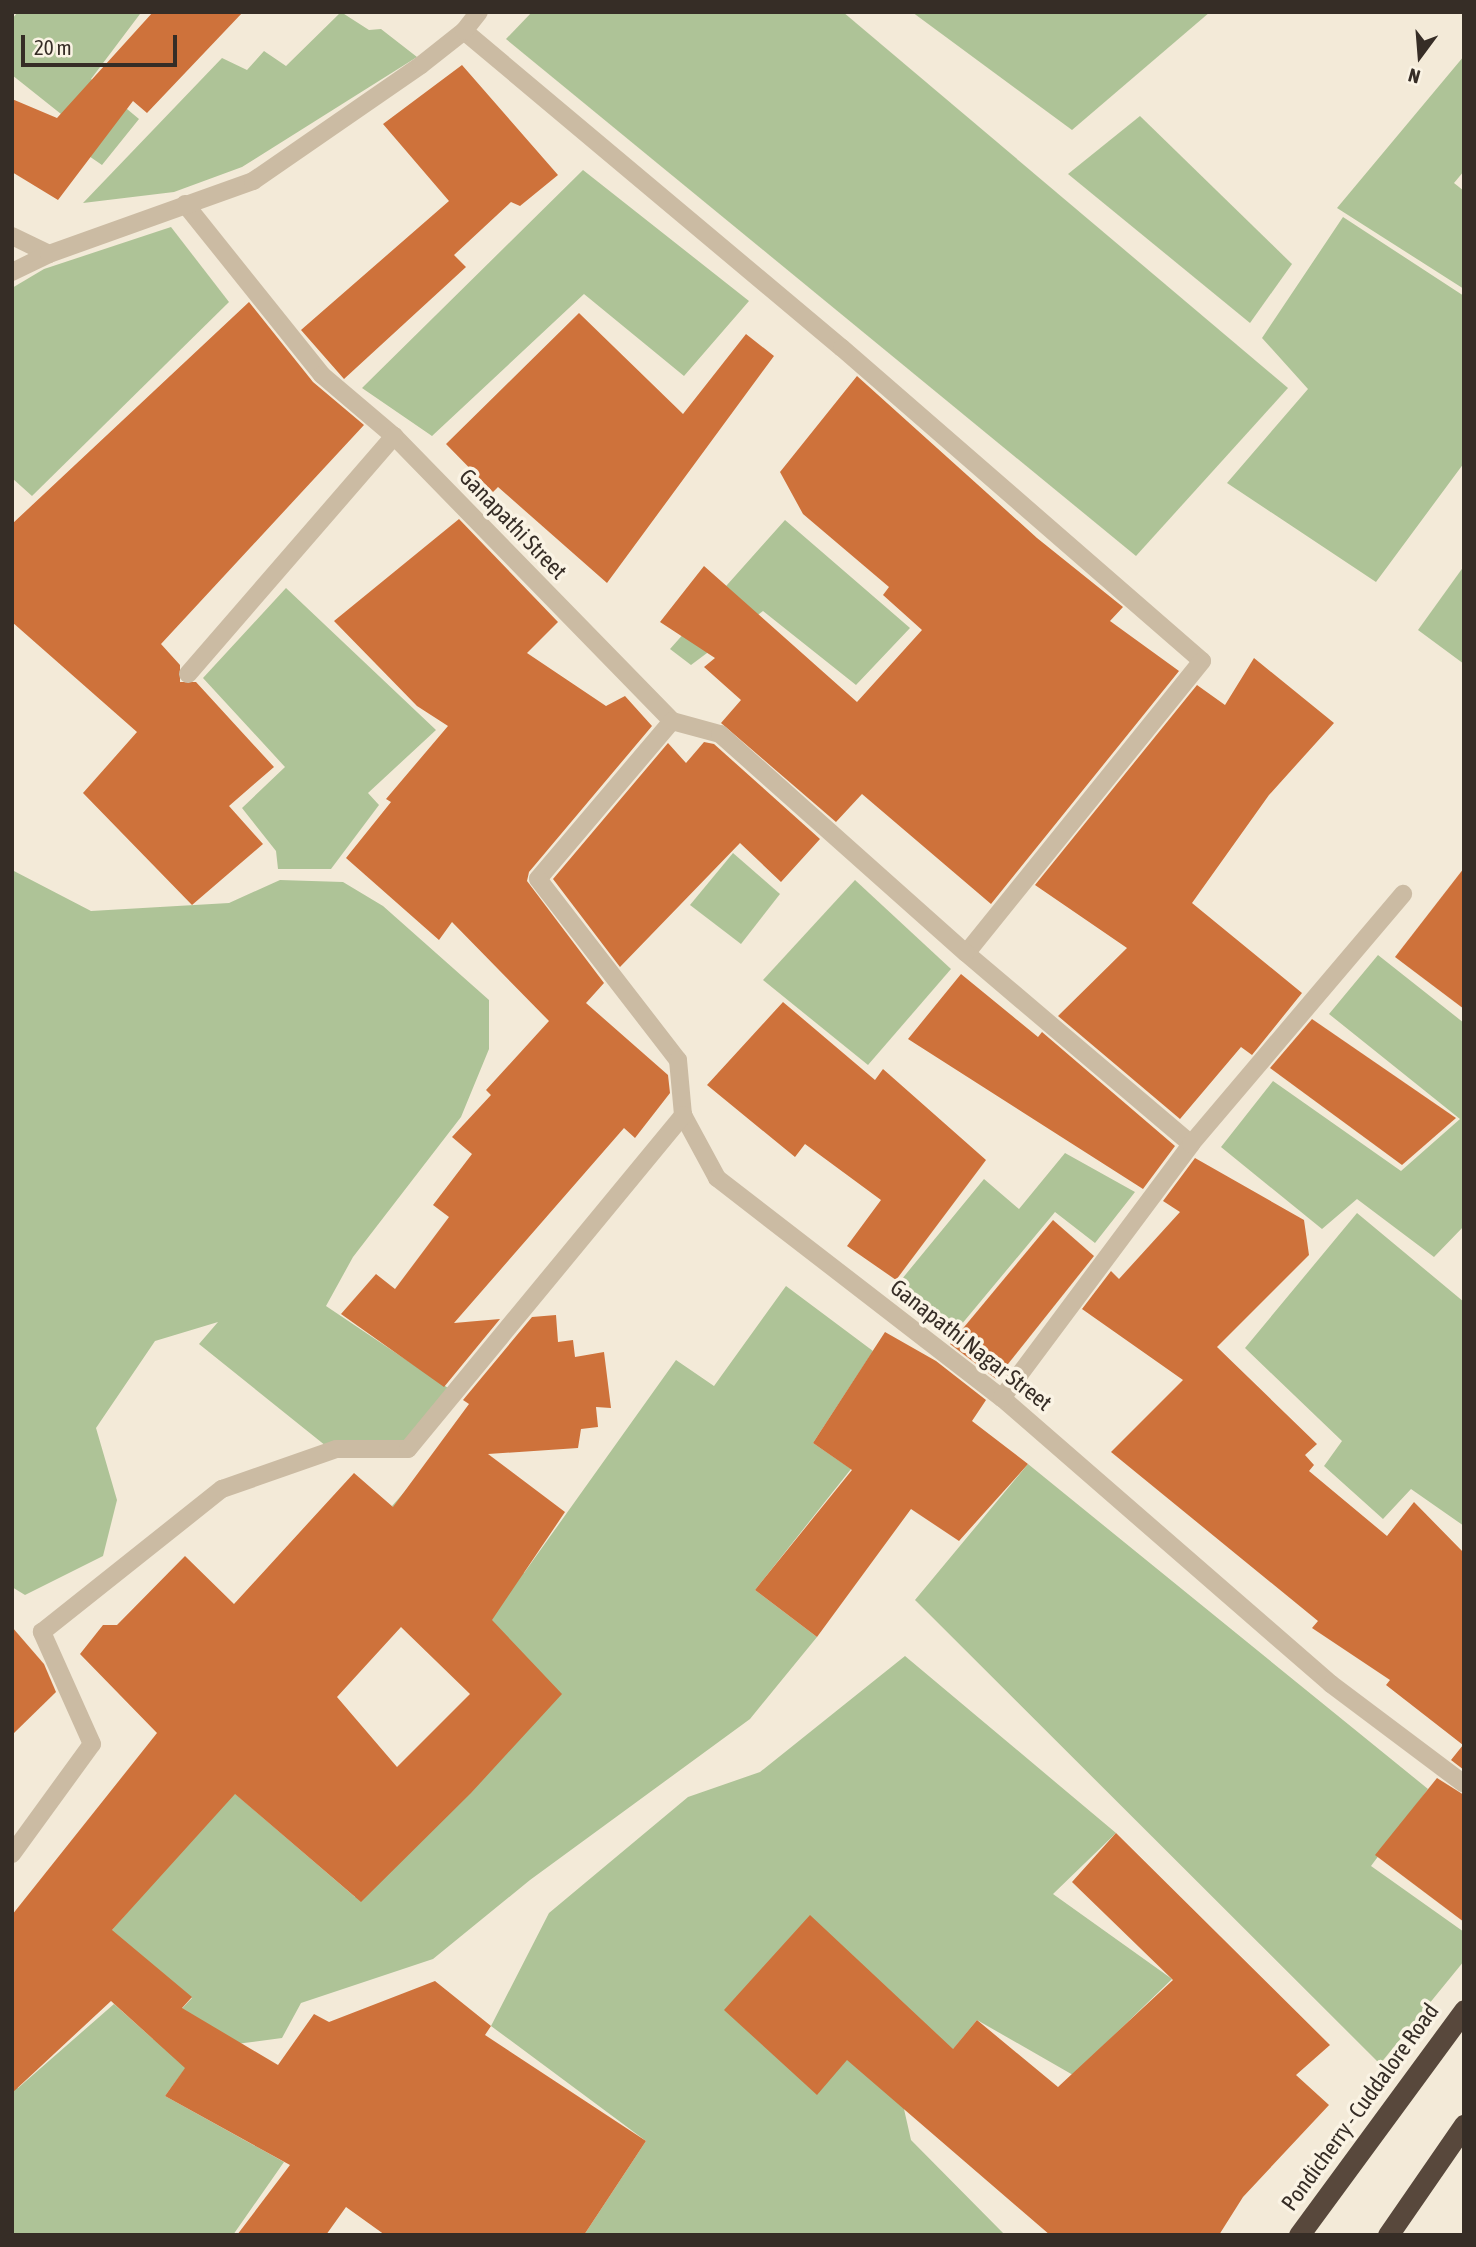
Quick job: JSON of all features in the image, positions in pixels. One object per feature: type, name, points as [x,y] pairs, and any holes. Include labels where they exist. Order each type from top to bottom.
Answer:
[{"type":"highway","name":"Pondicherry - Cuddalore Road","points":[[1299,2235],[1464,2010]]},
{"type":"highway","points":[[1388,2235],[1464,2125]]},
{"type":"street","points":[[12,272],[49,254],[253,181],[464,32],[479,12]]},
{"type":"street","points":[[464,32],[842,348],[1202,661],[966,953]]},
{"type":"street","name":"Ganapathi Street","points":[[186,204],[322,375],[394,436],[672,721]]},
{"type":"street","points":[[12,236],[49,254]]},
{"type":"street","points":[[188,674],[394,436]]},
{"type":"street","points":[[672,721],[720,734],[966,953],[1191,1144]]},
{"type":"street","name":"Ganapathi Nagar Street","points":[[672,721],[538,879],[678,1060],[683,1115],[717,1178],[1002,1398],[1331,1684],[1464,1784]]},
{"type":"street","points":[[1002,1398],[1191,1144],[1403,894]]},
{"type":"street","points":[[12,1854],[92,1744],[42,1632],[222,1489],[336,1449],[408,1449],[683,1115]]},
{"type":"green space","points":[[18,12],[140,14],[91,79],[139,119],[102,165],[51,130],[61,114],[12,75],[12,19]]},
{"type":"green space","points":[[341,12],[369,30],[381,29],[417,57],[242,167],[174,192],[83,203],[222,58],[247,70],[264,51],[286,66]]},
{"type":"green space","points":[[532,12],[843,12],[1288,388],[1136,556],[506,39]]},
{"type":"green space","points":[[912,12],[1210,12],[1072,130]]},
{"type":"green space","points":[[1464,56],[1464,171],[1454,183],[1464,191],[1464,289],[1337,208]]},
{"type":"green space","points":[[1140,116],[1292,264],[1250,323],[1068,174]]},
{"type":"green space","points":[[583,170],[749,301],[684,376],[584,294],[432,436],[362,388]]},
{"type":"green space","points":[[1343,217],[1464,296],[1464,463],[1376,582],[1227,483],[1308,389],[1262,338]]},
{"type":"green space","points":[[171,227],[229,302],[32,496],[12,478],[12,288],[44,269]]},
{"type":"green space","points":[[785,520],[910,628],[856,685],[763,611],[691,665],[670,649]]},
{"type":"green space","points":[[1464,566],[1464,664],[1418,630]]},
{"type":"green space","points":[[286,588],[436,730],[368,793],[379,805],[331,869],[278,869],[276,851],[242,808],[285,767],[203,678]]},
{"type":"green space","points":[[733,853],[780,894],[741,944],[690,905]]},
{"type":"green space","points":[[12,870],[91,911],[229,903],[280,880],[343,882],[383,906],[489,1000],[489,1049],[461,1117],[353,1257],[326,1306],[454,1392],[412,1444],[326,1446],[199,1344],[218,1322],[155,1341],[96,1428],[117,1500],[103,1556],[25,1595],[12,1587]]},
{"type":"green space","points":[[855,880],[951,969],[868,1065],[763,980]]},
{"type":"green space","points":[[1378,955],[1464,1023],[1464,1226],[1434,1257],[1357,1199],[1322,1229],[1221,1147],[1273,1081],[1401,1171],[1460,1119],[1329,1014]]},
{"type":"green space","points":[[1065,1153],[1135,1192],[1095,1243],[1055,1212],[956,1331],[897,1285],[984,1179],[1019,1209]]},
{"type":"green space","points":[[1357,1213],[1464,1302],[1464,1526],[1411,1489],[1383,1519],[1324,1466],[1342,1441],[1245,1348]]},
{"type":"green space","points":[[786,1286],[873,1351],[813,1443],[851,1469],[755,1590],[817,1637],[750,1719],[530,1880],[433,1959],[301,2003],[282,2038],[236,2044],[187,2066],[165,2096],[284,2162],[233,2235],[12,2235],[12,2082],[18,2088],[114,2004],[153,2039],[192,1998],[111,1931],[233,1792],[355,1897],[561,1694],[406,1555],[392,1506],[407,1489],[524,1573],[676,1360],[714,1386]]},
{"type":"green space","points":[[1028,1464],[1428,1789],[1371,1866],[1464,1932],[1464,1961],[1380,2064],[915,1600]]},
{"type":"green space","points":[[905,1656],[1116,1833],[1053,1894],[1172,1979],[1073,2075],[977,2020],[904,2109],[911,2140],[1005,2235],[584,2235],[646,2141],[491,2026],[549,1913],[688,1797],[760,1772]]},
{"type":"building","points":[[153,12],[243,12],[147,113],[133,101],[58,200],[12,172],[12,99],[57,118]]},
{"type":"building","points":[[462,65],[558,175],[520,206],[511,202],[454,255],[466,267],[344,379],[301,330],[449,201],[383,124]]},
{"type":"building","points":[[249,302],[313,382],[364,425],[161,644],[180,665],[180,682],[196,682],[274,767],[229,806],[263,844],[192,905],[83,793],[137,732],[12,622],[12,524]]},
{"type":"building","points":[[579,313],[683,414],[746,334],[774,356],[607,583],[498,487],[493,492],[446,444]]},
{"type":"building","points":[[857,376],[1037,538],[1123,607],[1110,621],[1179,671],[991,904],[862,794],[836,822],[721,723],[741,700],[704,667],[715,658],[660,622],[704,566],[857,702],[922,630],[883,595],[889,587],[803,514],[780,472]]},
{"type":"building","points":[[459,519],[558,622],[527,653],[606,706],[625,696],[652,726],[529,872],[527,881],[604,983],[586,1003],[668,1075],[670,1093],[635,1138],[624,1128],[454,1323],[500,1319],[444,1387],[341,1314],[376,1274],[395,1289],[449,1217],[433,1205],[472,1154],[452,1137],[491,1095],[486,1090],[549,1021],[452,922],[439,940],[346,858],[391,802],[386,799],[448,726],[417,706],[334,621]]},
{"type":"building","points":[[1254,658],[1334,723],[1269,795],[1192,903],[1302,993],[1252,1055],[1241,1047],[1180,1119],[1058,1016],[1127,948],[1035,885],[1197,685],[1225,705]]},
{"type":"building","points":[[704,742],[714,744],[820,839],[781,882],[740,843],[620,967],[553,879],[668,743],[686,763]]},
{"type":"building","points":[[1464,868],[1464,1009],[1395,957]]},
{"type":"building","points":[[961,974],[1038,1037],[1042,1032],[1175,1146],[1143,1189],[908,1039]]},
{"type":"building","points":[[783,1002],[875,1080],[883,1069],[986,1160],[896,1280],[847,1246],[881,1200],[805,1144],[795,1157],[707,1085]]},
{"type":"building","points":[[1312,1019],[1456,1118],[1402,1165],[1270,1068]]},
{"type":"building","points":[[1195,1158],[1304,1220],[1309,1255],[1217,1347],[1317,1444],[1305,1455],[1314,1465],[1309,1471],[1387,1536],[1414,1502],[1464,1553],[1464,1770],[1451,1760],[1463,1745],[1386,1685],[1390,1680],[1312,1628],[1318,1621],[1111,1452],[1183,1380],[1082,1309],[1111,1271],[1119,1279],[1180,1212],[1163,1201]]},
{"type":"building","points":[[1053,1220],[1094,1256],[996,1379],[950,1344]]},
{"type":"building","points":[[556,1315],[558,1342],[573,1340],[575,1357],[604,1352],[611,1408],[596,1407],[598,1427],[581,1429],[578,1448],[488,1454],[565,1512],[492,1620],[562,1694],[471,1793],[361,1902],[235,1794],[112,1930],[192,1997],[182,2008],[278,2065],[314,2014],[329,2022],[435,1981],[491,2026],[485,2035],[646,2141],[584,2235],[385,2235],[346,2207],[326,2235],[237,2235],[290,2165],[165,2096],[185,2068],[111,2001],[12,2093],[12,1915],[157,1733],[80,1654],[103,1625],[117,1625],[185,1556],[234,1604],[354,1473],[393,1507],[469,1404],[463,1400],[532,1317]],"holes":[[[401,1627],[470,1694],[397,1767],[337,1697]]]},
{"type":"building","points":[[885,1332],[936,1361],[986,1400],[972,1421],[1028,1464],[959,1541],[911,1509],[817,1637],[755,1590],[852,1470],[813,1443]]},
{"type":"building","points":[[12,1627],[44,1664],[56,1692],[12,1735]]},
{"type":"building","points":[[1437,1778],[1464,1795],[1464,1922],[1375,1855]]},
{"type":"building","points":[[1116,1833],[1330,2045],[1296,2075],[1329,2105],[1243,2197],[1219,2235],[1050,2235],[847,2060],[817,2095],[724,2010],[810,1915],[953,2049],[977,2020],[1058,2087],[1173,1980],[1072,1882]]}]
